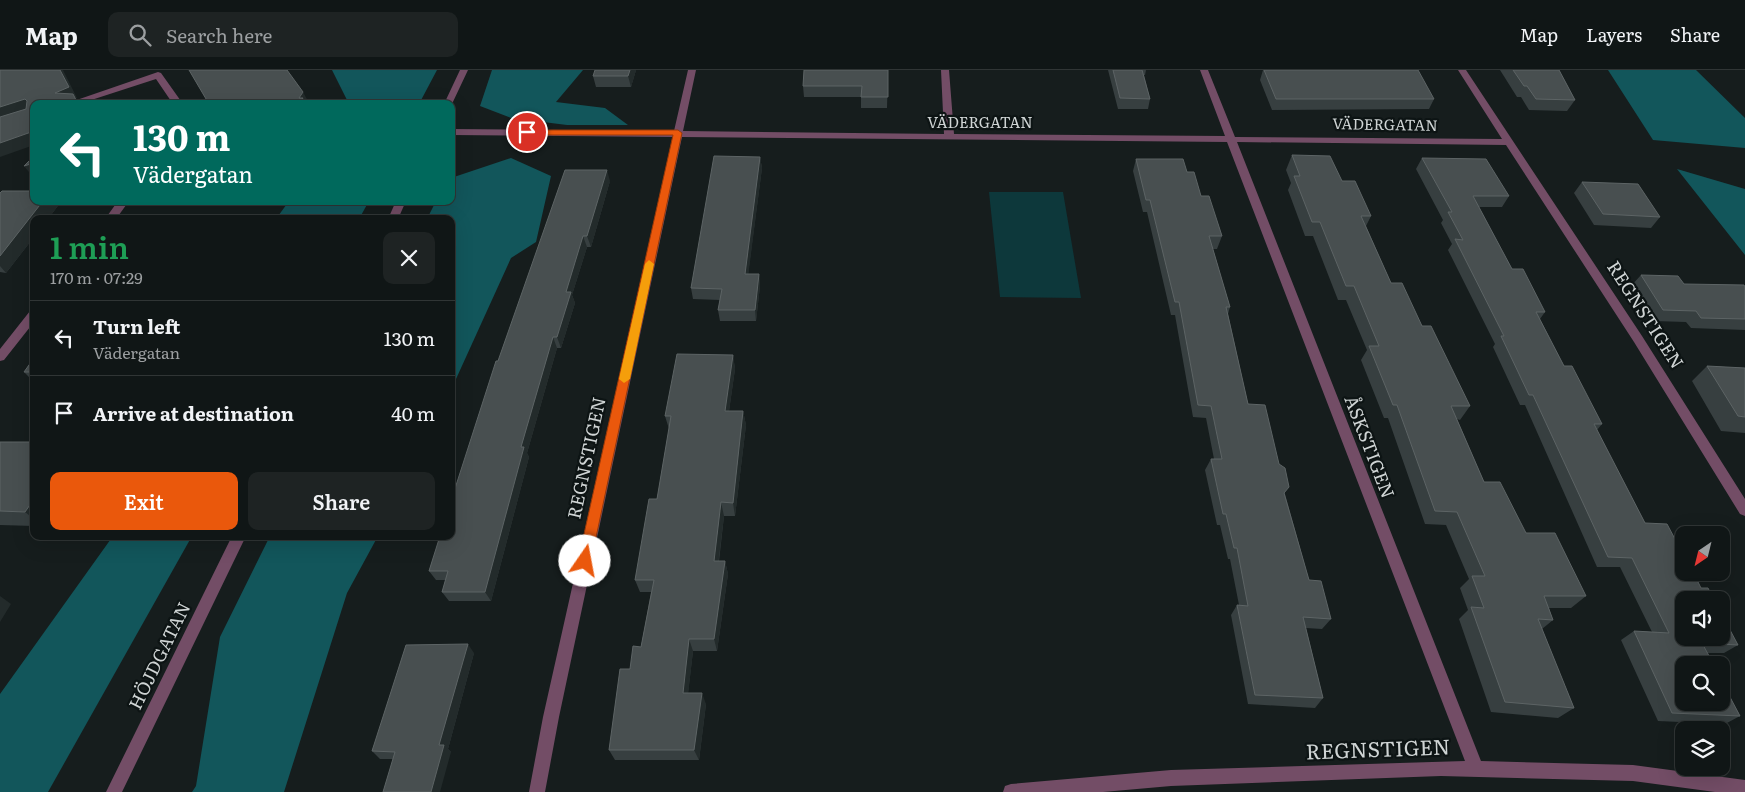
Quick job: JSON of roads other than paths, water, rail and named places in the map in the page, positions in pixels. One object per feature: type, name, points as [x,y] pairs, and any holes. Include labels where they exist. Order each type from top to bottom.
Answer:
[{"type":"street","points":[[450,100],[464,70]]},
{"type":"street","name":"REGNSTIGEN","points":[[537,792],[555,697],[692,70]]},
{"type":"street","points":[[945,70],[949,138]]},
{"type":"street","name":"ÅSKSTIGEN","points":[[1204,70],[1476,769]]},
{"type":"street","name":"REGNSTIGEN","points":[[1462,70],[1638,340],[1745,510]]},
{"type":"street","points":[[81,100],[158,75],[177,100]]},
{"type":"street","name":"VÄDERGATAN","points":[[455,132],[1508,142]]},
{"type":"street","points":[[113,215],[121,205]]},
{"type":"street","points":[[0,357],[30,319]]},
{"type":"street","name":"HÖJDGATAN","points":[[114,792],[237,540]]},
{"type":"street","name":"REGNSTIGEN","points":[[1011,792],[1171,778],[1432,769],[1633,773],[1745,788]]}]
